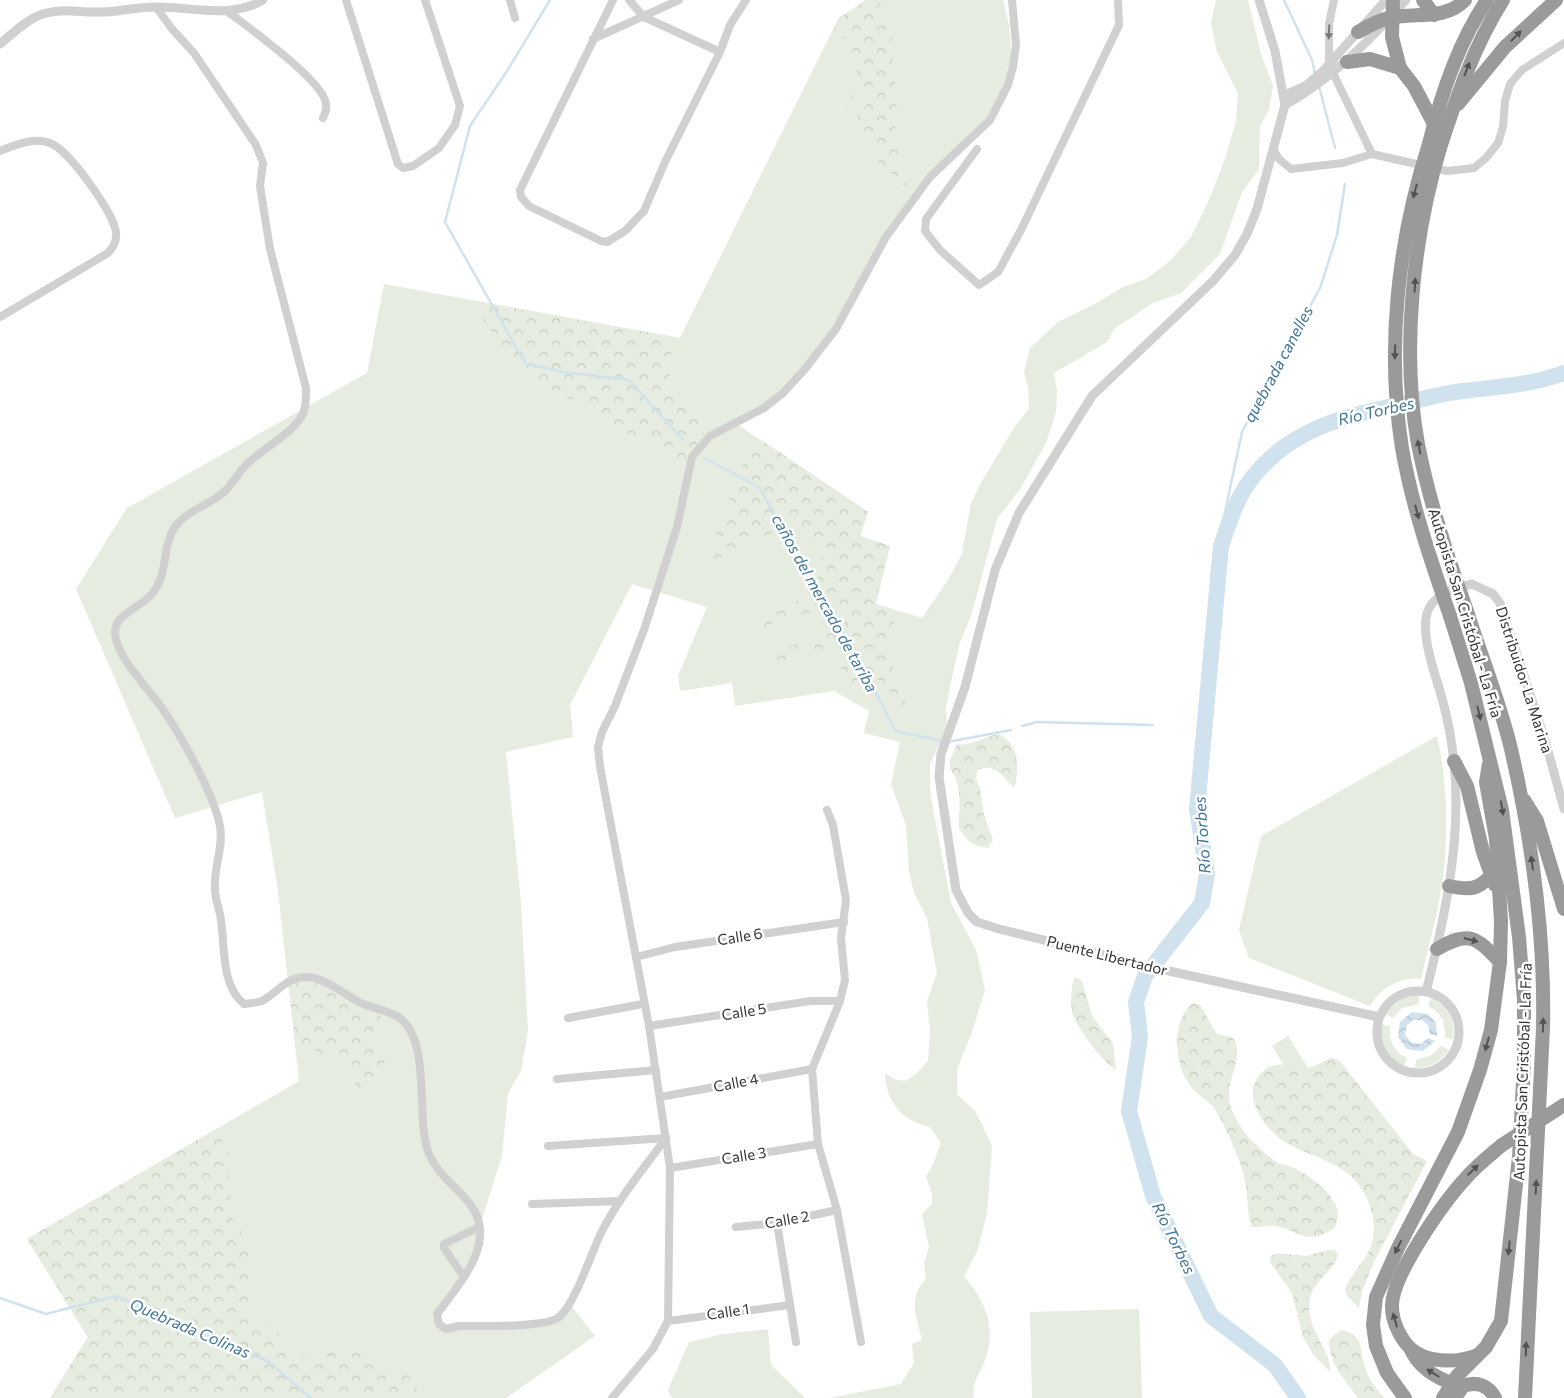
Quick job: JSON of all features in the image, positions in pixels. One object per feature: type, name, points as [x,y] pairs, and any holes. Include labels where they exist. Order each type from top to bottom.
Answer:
[{"type":"highway","points":[[1393,0],[1391,18],[1393,46],[1400,68],[1414,86],[1434,124]]},
{"type":"highway","points":[[1423,0],[1434,15]]},
{"type":"highway","points":[[1358,32],[1391,18],[1434,15],[1457,8],[1465,0]]},
{"type":"highway","name":"Autopista San Cristóbal - La Fría","points":[[1487,0],[1478,14],[1452,69],[1439,102],[1434,124],[1434,146],[1416,266],[1411,336],[1411,368],[1418,442],[1429,495],[1443,543],[1511,747],[1537,897],[1544,981],[1542,1073],[1525,1398]]},
{"type":"highway","name":"Autopista San Cristóbal - La Fría","points":[[1405,1398],[1387,1373],[1376,1346],[1373,1325],[1376,1297],[1398,1248],[1458,1132],[1480,1070],[1491,1030],[1500,962],[1499,892],[1495,872],[1496,839],[1486,782],[1490,760],[1472,684],[1427,549],[1403,450],[1395,376],[1396,334],[1404,240],[1413,196],[1434,146],[1451,113],[1472,57],[1487,25],[1503,0]]},
{"type":"highway","points":[[1451,113],[1505,47],[1556,0]]},
{"type":"highway","points":[[1347,62],[1370,59],[1400,68]]},
{"type":"highway","points":[[1457,1389],[1475,1356],[1486,1347],[1501,1321],[1519,1156],[1524,1063],[1524,1000],[1519,937],[1502,810],[1490,760]]},
{"type":"highway","points":[[1449,886],[1467,890],[1482,885],[1495,872],[1467,786],[1454,762]]},
{"type":"highway","points":[[1520,794],[1537,820],[1564,909]]},
{"type":"highway","points":[[1437,949],[1454,939],[1469,937],[1480,943],[1500,962]]},
{"type":"highway","points":[[1457,1389],[1418,1363],[1394,1322],[1392,1306],[1404,1270],[1448,1198],[1478,1166],[1502,1145],[1564,1105]]},
{"type":"highway","points":[[1411,1349],[1424,1357],[1442,1360],[1459,1360],[1475,1356]]},
{"type":"highway","points":[[1443,1398],[1469,1384],[1485,1386],[1495,1398]]},
{"type":"street","points":[[0,44],[41,14],[71,10],[100,12],[156,7],[228,11],[246,9],[263,0]]},
{"type":"street","points":[[346,0],[398,164],[403,168],[413,166],[439,148],[455,125],[460,106],[425,0]]},
{"type":"street","points":[[510,0],[515,18]]},
{"type":"street","points":[[614,0],[593,39],[520,190],[521,197],[529,206],[607,242],[625,230],[644,211],[665,162],[720,52],[730,25],[746,0]]},
{"type":"street","points":[[629,0],[644,17],[720,52]]},
{"type":"street","points":[[593,39],[679,0]]},
{"type":"street","points":[[612,1398],[653,1348],[668,1321],[670,1168],[649,1026],[643,1004],[636,957],[600,767],[598,747],[602,732],[615,706],[645,626],[677,527],[692,457],[710,436],[764,408],[783,393],[805,369],[836,330],[878,251],[930,177],[990,120],[1008,85],[1013,67],[1016,45],[1012,0]]},
{"type":"street","points":[[977,149],[926,219],[925,230],[940,250],[979,285],[998,272],[1025,221],[1119,25],[1118,0]]},
{"type":"street","name":"Puente Libertador","points":[[1259,0],[1275,51],[1285,95],[1285,105],[1257,209],[1247,234],[1235,256],[1175,320],[1092,396],[1019,512],[994,570],[965,687],[941,754],[939,777],[956,890],[968,913],[977,922],[998,929],[1215,981],[1379,1017]]},
{"type":"street","points":[[1334,0],[1329,24],[1328,71],[1372,154]]},
{"type":"street","points":[[1285,105],[1328,71],[1386,0]]},
{"type":"street","points":[[1328,71],[1347,62],[1391,18],[1406,0]]},
{"type":"street","points":[[156,7],[172,29],[194,53],[256,144],[263,163],[260,186],[270,249],[306,388],[304,411],[287,432],[238,473],[226,490],[182,520],[173,530],[167,544],[163,575],[152,595],[120,619],[115,630],[118,645],[129,665],[165,712],[180,736],[212,802],[218,819],[220,850],[215,890],[228,974],[234,997],[244,1004],[262,1001],[288,981],[305,977],[318,980],[361,1004],[380,1008],[400,1019],[408,1028],[420,1070],[424,1133],[429,1154],[443,1177],[471,1205],[479,1227],[480,1243],[476,1258],[437,1314],[437,1319],[442,1327],[446,1329],[458,1326],[536,1325],[559,1318],[569,1303],[604,1228],[620,1202],[666,1138]]},
{"type":"street","points":[[228,11],[312,81],[327,105],[323,118]]},
{"type":"street","points":[[1273,149],[1279,159],[1291,169],[1343,163],[1372,154],[1427,165],[1447,172],[1474,168],[1486,158],[1498,142],[1503,127],[1505,101],[1510,84],[1522,70],[1564,43]]},
{"type":"street","points":[[1285,95],[1309,87]]},
{"type":"street","points":[[0,151],[38,140],[52,144],[68,156],[109,214],[116,239],[114,246],[108,252],[0,317]]},
{"type":"street","name":"Distribuidor La Marina","points":[[1426,992],[1437,949],[1449,886],[1454,829],[1454,762],[1445,708],[1427,640],[1426,615],[1435,599],[1444,593],[1472,584],[1493,594],[1500,603],[1545,740],[1564,809]]},
{"type":"street","points":[[827,810],[833,825],[846,900],[841,938],[845,980],[840,1001],[812,1069],[818,1144],[837,1210],[861,1342]]},
{"type":"street","name":"Calle 6","points":[[636,957],[675,947],[844,922]]},
{"type":"street","points":[[1414,991],[1426,992],[1438,996],[1448,1004],[1455,1015],[1458,1027],[1458,1040],[1453,1052],[1440,1066],[1428,1071],[1415,1072],[1403,1070],[1383,1054],[1378,1042],[1377,1029],[1379,1017],[1386,1006],[1401,994],[1414,991]]},
{"type":"street","name":"Calle 5","points":[[649,1026],[810,1001],[840,1001]]},
{"type":"street","points":[[568,1018],[643,1004]]},
{"type":"street","name":"Calle 4","points":[[660,1097],[812,1069]]},
{"type":"street","points":[[557,1078],[656,1070]]},
{"type":"street","points":[[548,1146],[666,1138]]},
{"type":"street","name":"Calle 3","points":[[670,1168],[818,1144]]},
{"type":"street","points":[[532,1204],[620,1202]]},
{"type":"street","name":"Calle 2","points":[[736,1227],[777,1223],[837,1210]]},
{"type":"street","points":[[777,1223],[796,1342]]},
{"type":"street","points":[[464,1277],[444,1248],[444,1244],[479,1227]]},
{"type":"street","name":"Calle 1","points":[[668,1321],[790,1305]]},
{"type":"green space","points":[[866,0],[1003,0],[1009,25],[1013,72],[990,120],[930,177],[886,237],[836,329],[783,393],[735,423],[868,512],[860,536],[890,546],[876,604],[922,618],[948,580],[962,554],[971,503],[982,481],[1014,428],[1029,409],[1028,388],[1024,372],[1030,348],[1058,322],[1093,305],[1123,287],[1146,279],[1170,261],[1191,237],[1209,200],[1226,156],[1236,121],[1238,93],[1217,52],[1211,23],[1216,0],[1248,0],[1261,54],[1273,86],[1269,110],[1260,126],[1259,169],[1242,192],[1220,254],[1181,293],[1153,303],[1114,329],[1107,342],[1054,373],[1057,391],[1056,412],[1046,443],[1020,489],[997,519],[972,613],[959,645],[946,706],[947,730],[930,763],[930,790],[951,903],[976,950],[985,990],[971,1035],[957,1069],[957,1094],[976,1112],[992,1146],[987,1214],[977,1252],[964,1276],[984,1307],[990,1329],[987,1353],[974,1385],[974,1398],[829,1398],[901,1384],[914,1363],[912,1344],[922,1340],[916,1316],[915,1301],[920,1286],[926,1279],[924,1264],[929,1247],[922,1214],[932,1204],[932,1194],[926,1177],[941,1143],[930,1127],[911,1120],[897,1109],[889,1093],[885,1073],[894,1079],[905,1081],[915,1075],[928,1061],[930,1032],[927,1001],[937,973],[927,918],[914,893],[909,871],[906,825],[891,784],[900,742],[864,733],[869,711],[834,691],[735,706],[732,683],[680,691],[678,676],[707,607],[632,584],[570,705],[573,737],[506,752],[521,903],[528,1030],[521,1071],[508,1093],[502,1155],[480,1226],[481,1242],[438,1314],[439,1324],[446,1328],[536,1322],[558,1317],[569,1303],[595,1336],[506,1398],[50,1398],[88,1337],[27,1239],[299,1081],[278,891],[262,792],[175,818],[76,589],[127,508],[367,373],[384,284],[680,338],[838,19]]},
{"type":"green space","points":[[866,0],[881,0],[881,15],[893,39],[893,75],[897,93],[895,132],[903,148],[901,169],[907,186],[897,182],[891,173],[877,162],[875,153],[861,132],[857,115],[831,91],[827,83],[853,95],[866,108],[865,92],[857,74],[849,38],[831,36],[838,19]]},
{"type":"green space","points":[[471,301],[680,338],[669,358],[669,375],[674,383],[678,402],[699,421],[703,429],[703,439],[686,471],[675,457],[667,452],[618,429],[597,411],[538,384],[516,369]]},
{"type":"green space","points":[[763,441],[868,512],[860,536],[890,546],[875,604],[892,618],[901,639],[886,642],[891,664],[911,717],[904,719],[902,708],[883,682],[864,679],[834,691],[840,677],[841,664],[839,659],[827,652],[818,651],[758,668],[773,655],[802,642],[820,631],[827,623],[826,614],[817,613],[795,616],[740,638],[745,629],[755,621],[790,606],[808,592],[820,574],[822,564],[821,554],[815,543],[805,533],[792,530],[765,535],[714,559],[712,551],[717,532],[741,468],[750,452]]},
{"type":"green space","points":[[999,734],[1006,738],[1014,750],[1017,773],[1014,788],[1002,775],[993,769],[983,768],[977,770],[976,779],[980,788],[984,815],[993,840],[988,848],[970,842],[959,828],[959,789],[950,769],[950,760],[957,744],[973,743]]},
{"type":"green space","points":[[1437,736],[1445,785],[1444,869],[1440,897],[1421,979],[1406,980],[1392,985],[1380,993],[1370,1006],[1249,958],[1239,930],[1261,836]]},
{"type":"green space","points":[[1075,977],[1082,981],[1092,1016],[1113,1044],[1116,1070],[1097,1052],[1084,1035],[1072,1012],[1071,999]]},
{"type":"green space","points":[[318,979],[381,1016],[375,1041],[386,1058],[381,1072],[368,1088],[360,1089],[351,1079],[346,1065],[308,1048],[296,1049],[288,981]]},
{"type":"green space","points":[[1419,995],[1419,1004],[1402,1008],[1393,1018],[1386,1014],[1400,1000]]},
{"type":"green space","points":[[1431,998],[1442,1005],[1450,1015],[1454,1032],[1453,1039],[1445,1038],[1445,1028],[1442,1019],[1433,1008],[1428,1006]]},
{"type":"green space","points":[[1192,1003],[1200,1005],[1216,1033],[1233,1038],[1236,1045],[1237,1059],[1229,1099],[1234,1116],[1244,1131],[1253,1142],[1278,1163],[1287,1165],[1310,1177],[1324,1189],[1334,1202],[1338,1210],[1335,1227],[1320,1236],[1308,1237],[1277,1226],[1252,1227],[1248,1212],[1244,1176],[1227,1131],[1214,1108],[1192,1088],[1186,1079],[1178,1057],[1177,1045],[1180,1022]]},
{"type":"green space","points":[[1381,1024],[1390,1026],[1391,1041],[1395,1049],[1407,1058],[1404,1066],[1393,1059],[1385,1049],[1381,1037]]},
{"type":"green space","points":[[1288,1036],[1308,1068],[1292,1078],[1272,1046]]},
{"type":"green space","points":[[1441,1046],[1449,1050],[1442,1058],[1434,1064],[1415,1068],[1416,1060],[1432,1055]]},
{"type":"green space","points":[[1332,1058],[1339,1060],[1413,1154],[1427,1161],[1374,1262],[1362,1291],[1359,1308],[1347,1296],[1345,1288],[1367,1254],[1373,1237],[1372,1213],[1365,1194],[1356,1181],[1341,1169],[1281,1140],[1262,1119],[1253,1098],[1255,1082],[1269,1067],[1283,1065],[1311,1067]]},
{"type":"green space","points":[[218,1128],[224,1137],[222,1144],[236,1165],[228,1175],[231,1190],[230,1215],[244,1236],[248,1249],[248,1301],[252,1315],[276,1330],[291,1350],[304,1357],[359,1348],[394,1370],[407,1375],[417,1385],[415,1398],[50,1398],[88,1337],[27,1239]]},
{"type":"green space","points":[[1334,1250],[1338,1254],[1336,1261],[1313,1289],[1309,1307],[1312,1324],[1328,1358],[1330,1372],[1313,1354],[1303,1337],[1292,1293],[1270,1262],[1271,1256],[1276,1253],[1306,1256]]},
{"type":"green space","points":[[1139,1309],[1142,1398],[1032,1398],[1030,1312]]},
{"type":"green space","points":[[768,1329],[771,1365],[805,1398],[672,1398],[668,1390],[689,1342],[723,1334]]},
{"type":"green space","points":[[1341,1330],[1349,1332],[1358,1339],[1365,1368],[1376,1388],[1385,1398],[1358,1398],[1339,1371],[1332,1357],[1329,1340]]},
{"type":"water","points":[[1412,1012],[1428,1014],[1436,1023],[1437,1036],[1430,1034],[1428,1025],[1422,1020],[1413,1020],[1407,1025],[1405,1035],[1411,1042],[1421,1044],[1428,1038],[1435,1041],[1423,1051],[1407,1049],[1398,1037],[1400,1022]]},
{"type":"waterway","name":"caños del mercado de tariba","points":[[550,0],[507,71],[470,126],[445,222],[525,363],[563,372],[629,380],[683,440]]},
{"type":"waterway","name":"quebrada canelles","points":[[1284,0],[1312,60],[1315,74]]},
{"type":"waterway","name":"quebrada canelles","points":[[1319,86],[1335,148]]},
{"type":"waterway","name":"quebrada canelles","points":[[1221,546],[1225,512],[1242,432],[1320,288],[1337,235],[1345,184]]},
{"type":"waterway","name":"Río Torbes","points":[[1298,1398],[1275,1365],[1211,1316],[1153,1196],[1129,1111],[1140,1037],[1136,1002],[1145,976],[1202,903],[1207,874],[1197,809],[1221,546],[1234,510],[1247,484],[1268,460],[1302,436],[1341,419],[1448,393],[1527,383],[1564,373]]},
{"type":"waterway","name":"caños del mercado de tariba","points":[[704,458],[759,487],[862,665],[895,731],[943,741]]},
{"type":"waterway","name":"caños del mercado de tariba","points":[[1022,726],[1037,722],[1153,725]]},
{"type":"waterway","name":"caños del mercado de tariba","points":[[948,742],[1011,730]]},
{"type":"waterway","name":"Quebrada Colinas","points":[[0,1298],[46,1314],[116,1296],[188,1325],[269,1362],[311,1398]]}]
